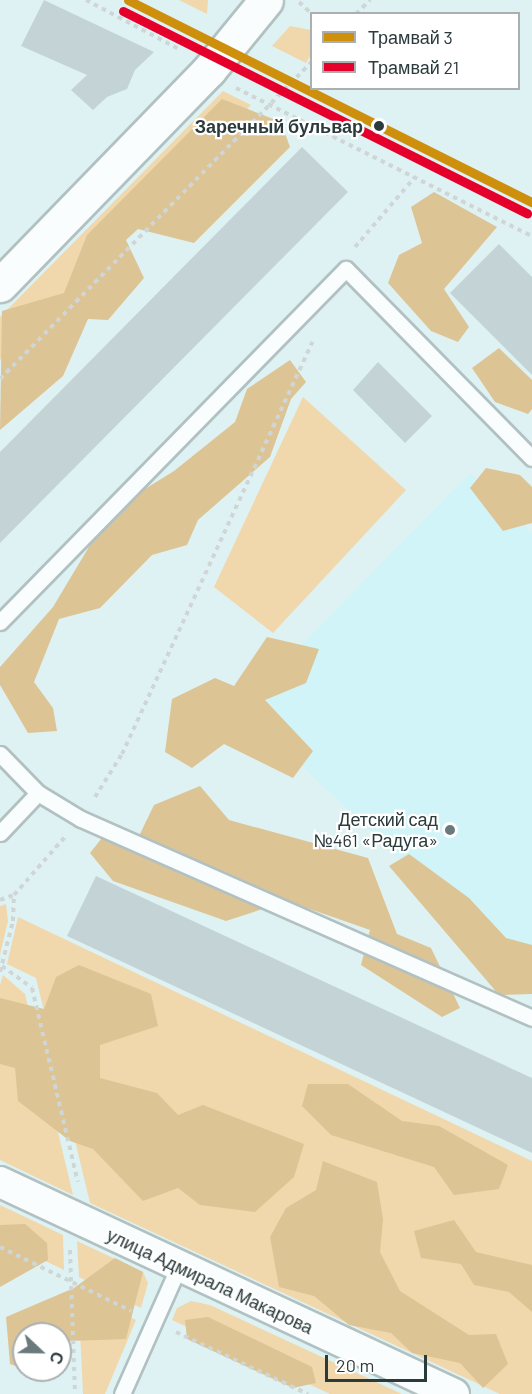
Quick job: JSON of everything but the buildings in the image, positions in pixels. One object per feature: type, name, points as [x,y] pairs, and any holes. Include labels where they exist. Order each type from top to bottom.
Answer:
[{"type":"street","points":[[0,285],[209,70],[266,0]]},
{"type":"street","name":"улица Адмирала Макарова","points":[[0,1182],[454,1394]]},
{"type":"lane","points":[[0,622],[346,269],[532,458]]},
{"type":"lane","points":[[0,754],[38,793],[81,819],[532,1018]]},
{"type":"lane","points":[[0,833],[38,793]]},
{"type":"lane","points":[[122,1394],[179,1266]]},
{"type":"path","points":[[86,0],[178,48],[209,70]]},
{"type":"path","points":[[297,0],[310,12]]},
{"type":"path","points":[[358,12],[370,0]]},
{"type":"path","points":[[0,379],[310,64]]},
{"type":"path","points":[[269,106],[532,237]]},
{"type":"path","points":[[346,269],[354,248],[415,177]]},
{"type":"path","points":[[0,900],[14,895],[81,819],[122,754],[316,333]]},
{"type":"path","points":[[0,972],[13,921],[14,895]]},
{"type":"shaded area","points":[[179,0],[208,0],[207,14]]},
{"type":"shaded area","points":[[290,26],[310,30],[310,57],[306,63],[272,46]]},
{"type":"shaded area","points":[[223,91],[251,105],[0,360],[0,317]]},
{"type":"shaded area","points":[[222,99],[281,122],[290,147],[194,243],[138,229],[126,240],[144,278],[108,320],[88,319],[63,376],[0,430],[2,311],[64,293],[87,235]]},
{"type":"shaded area","points":[[434,192],[497,227],[444,289],[469,327],[458,342],[431,331],[388,283],[399,255],[422,243],[411,207]]},
{"type":"shaded area","points":[[499,348],[532,380],[532,409],[528,414],[495,402],[472,368]]},
{"type":"shaded area","points":[[290,360],[306,382],[291,399],[270,457],[198,520],[187,545],[152,555],[100,608],[59,619],[34,682],[53,708],[57,731],[28,733],[0,685],[0,667],[53,607],[111,510],[174,471],[235,422],[247,389]]},
{"type":"shaded area","points":[[303,397],[406,490],[273,633],[214,587]]},
{"type":"shaded area","points":[[486,468],[520,475],[532,487],[532,523],[503,531],[470,488]]},
{"type":"shaded area","name":"Детский сад №461 «Радуга»","points":[[470,473],[532,532],[532,962],[497,952],[240,707]]},
{"type":"shaded area","points":[[267,637],[319,649],[306,683],[265,700],[313,751],[293,778],[224,744],[192,768],[165,752],[172,699],[215,678],[234,686]]},
{"type":"shaded area","points":[[200,786],[229,820],[368,858],[397,934],[431,948],[460,1008],[442,1017],[361,965],[370,930],[287,901],[226,921],[113,881],[90,853],[109,829],[139,836],[154,805]]},
{"type":"shaded area","points":[[409,854],[469,898],[506,938],[532,945],[532,994],[499,995],[389,866]]},
{"type":"shaded area","points":[[6,904],[8,921],[0,955],[0,906]]},
{"type":"shaded area","points":[[18,917],[532,1161],[532,1394],[500,1394],[90,1203],[36,978],[7,964]]},
{"type":"shaded area","points":[[79,965],[151,994],[158,1026],[100,1045],[100,1078],[157,1093],[178,1115],[203,1105],[304,1144],[294,1177],[255,1212],[200,1205],[178,1188],[143,1201],[93,1149],[70,1141],[18,1101],[15,1068],[0,1064],[0,998],[44,1009],[56,977]]},
{"type":"shaded area","points":[[3,975],[25,994],[73,1195],[0,1160],[0,985]]},
{"type":"shaded area","points":[[308,1084],[348,1084],[402,1121],[439,1126],[508,1165],[499,1189],[454,1195],[434,1167],[331,1135],[302,1106]]},
{"type":"shaded area","points":[[323,1161],[377,1182],[383,1219],[380,1252],[400,1291],[469,1335],[496,1334],[508,1364],[483,1388],[460,1363],[412,1353],[391,1333],[349,1325],[314,1296],[279,1287],[270,1237],[286,1208],[316,1190]]},
{"type":"shaded area","points":[[0,1205],[63,1235],[64,1270],[0,1239]]},
{"type":"shaded area","points":[[454,1220],[476,1252],[532,1265],[532,1312],[509,1292],[474,1285],[461,1264],[421,1258],[414,1231]]},
{"type":"shaded area","points":[[25,1224],[47,1243],[48,1260],[0,1287],[0,1225]]},
{"type":"shaded area","points":[[77,1241],[143,1272],[148,1283],[141,1308],[79,1277]]},
{"type":"shaded area","points":[[115,1258],[143,1272],[126,1339],[72,1341],[72,1322],[12,1322],[12,1365],[10,1364],[6,1317],[74,1288]]},
{"type":"shaded area","points":[[78,1292],[136,1320],[105,1394],[83,1394]]},
{"type":"shaded area","points":[[191,1301],[210,1305],[402,1394],[330,1394],[172,1320],[177,1308]]},
{"type":"shaded area","points":[[208,1317],[312,1367],[316,1383],[293,1388],[187,1339],[185,1320]]},
{"type":"tram line","name":"3","points":[[128,0],[532,202]]},
{"type":"tram line","name":"21","points":[[123,11],[527,213]]},
{"type":"place","name":"Заречный бульвар","points":[[379,126]]},
{"type":"place","name":"Детский сад №461 «Радуга»","points":[[450,830]]}]
